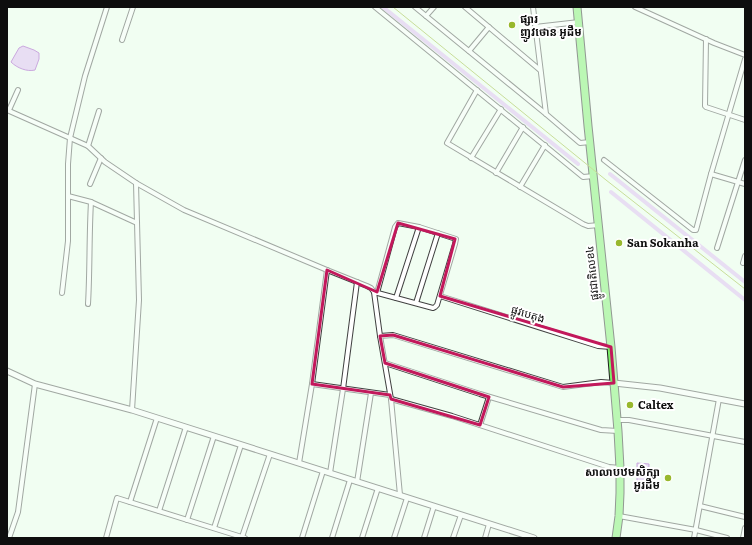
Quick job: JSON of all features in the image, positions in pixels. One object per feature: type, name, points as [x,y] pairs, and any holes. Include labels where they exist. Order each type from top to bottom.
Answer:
[{"type":"highway","name":"ផ្លូវជាតិលេខ៤","points":[[577,7],[618,420],[620,468],[619,516],[616,538]]},
{"type":"street","points":[[62,293],[68,241],[68,154],[70,138],[85,76],[107,7]]},
{"type":"street","points":[[122,40],[133,7]]},
{"type":"street","points":[[374,7],[583,176],[594,176]]},
{"type":"street","points":[[415,7],[580,143],[591,142]]},
{"type":"street","points":[[426,16],[434,7]]},
{"type":"street","points":[[465,7],[541,70]]},
{"type":"street","points":[[533,7],[546,114]]},
{"type":"street","points":[[635,7],[745,55]]},
{"type":"street","points":[[535,27],[579,24]]},
{"type":"street","points":[[536,32],[579,24]]},
{"type":"street","points":[[469,52],[489,27]]},
{"type":"street","points":[[706,39],[705,106],[745,120]]},
{"type":"street","points":[[604,160],[693,230],[696,230],[745,58]]},
{"type":"street","points":[[18,90],[8,110],[88,146],[105,162],[136,183],[184,210],[367,286],[375,292],[433,308],[435,307],[440,296],[456,241],[455,239],[419,227],[398,223],[375,292],[380,336],[390,397],[400,495]]},
{"type":"street","points":[[477,90],[447,143],[583,224],[588,226],[599,225]]},
{"type":"street","points":[[471,158],[500,109]]},
{"type":"street","points":[[88,146],[99,111]]},
{"type":"street","points":[[496,173],[523,127]]},
{"type":"street","points":[[520,187],[545,145]]},
{"type":"street","points":[[90,184],[101,158]]},
{"type":"street","points":[[717,248],[745,160]]},
{"type":"street","points":[[711,174],[745,184]]},
{"type":"street","points":[[132,410],[139,300],[136,183]]},
{"type":"street","points":[[68,196],[91,202],[137,223]]},
{"type":"street","points":[[88,304],[91,202]]},
{"type":"street","points":[[396,298],[419,227]]},
{"type":"street","points":[[416,303],[438,233]]},
{"type":"street","points":[[743,263],[745,256]]},
{"type":"street","points":[[299,463],[312,384],[327,270]]},
{"type":"street","points":[[330,473],[357,282]]},
{"type":"street","name":"ផ្លូវបេតុង","points":[[440,296],[598,346],[611,347]]},
{"type":"street","points":[[380,336],[394,335],[563,387],[601,382],[614,383],[660,388],[745,404]]},
{"type":"street","points":[[384,363],[489,397],[601,430],[618,431]]},
{"type":"street","points":[[7,370],[35,384],[132,410],[434,506],[517,535],[534,538]]},
{"type":"street","points":[[9,538],[18,512],[35,384]]},
{"type":"street","points":[[312,384],[390,397],[609,467],[620,468]]},
{"type":"street","points":[[357,482],[371,393]]},
{"type":"street","points":[[480,425],[489,397]]},
{"type":"street","points":[[694,538],[719,399]]},
{"type":"street","points":[[130,502],[157,418]]},
{"type":"street","points":[[618,420],[629,420],[745,442]]},
{"type":"street","points":[[159,511],[186,427]]},
{"type":"street","points":[[187,520],[214,436]]},
{"type":"street","points":[[214,528],[241,445]]},
{"type":"street","points":[[106,538],[117,498],[243,538],[270,454]]},
{"type":"street","points":[[302,538],[323,471]]},
{"type":"street","points":[[332,538],[350,480]]},
{"type":"street","points":[[362,538],[378,488]]},
{"type":"street","points":[[394,538],[407,498]]},
{"type":"street","points":[[424,538],[434,506]]},
{"type":"street","points":[[700,506],[745,517]]},
{"type":"street","points":[[453,538],[460,515]]},
{"type":"street","points":[[619,516],[696,530],[727,538]]},
{"type":"street","points":[[485,538],[489,524]]},
{"type":"street","points":[[743,538],[745,528]]},
{"type":"highlighted area","points":[[398,223],[455,239],[440,296],[611,347],[614,383],[563,387],[393,335],[380,336],[385,363],[489,397],[480,425],[391,399],[390,395],[312,384],[327,270],[377,292]]},
{"type":"shaded area","points":[[23,46],[39,53],[39,59],[35,70],[22,69],[11,62],[19,48]]},
{"type":"shaded area","points":[[637,463],[649,464],[648,490],[637,491]]},
{"type":"waterway","points":[[383,7],[578,164]]},
{"type":"waterway","points":[[610,174],[745,282]]},
{"type":"waterway","points":[[611,192],[745,300]]},
{"type":"railway","points":[[393,7],[606,180],[745,289]]},
{"type":"place","name":"ផ្សារ ញូវថោន អូដឹម","points":[[512,25]]},
{"type":"place","name":"San Sokanha","points":[[619,243]]},
{"type":"place","name":"Caltex","points":[[630,405]]},
{"type":"place","name":"សាលាបឋមសិក្សា អូរដឹម","points":[[668,478]]}]
